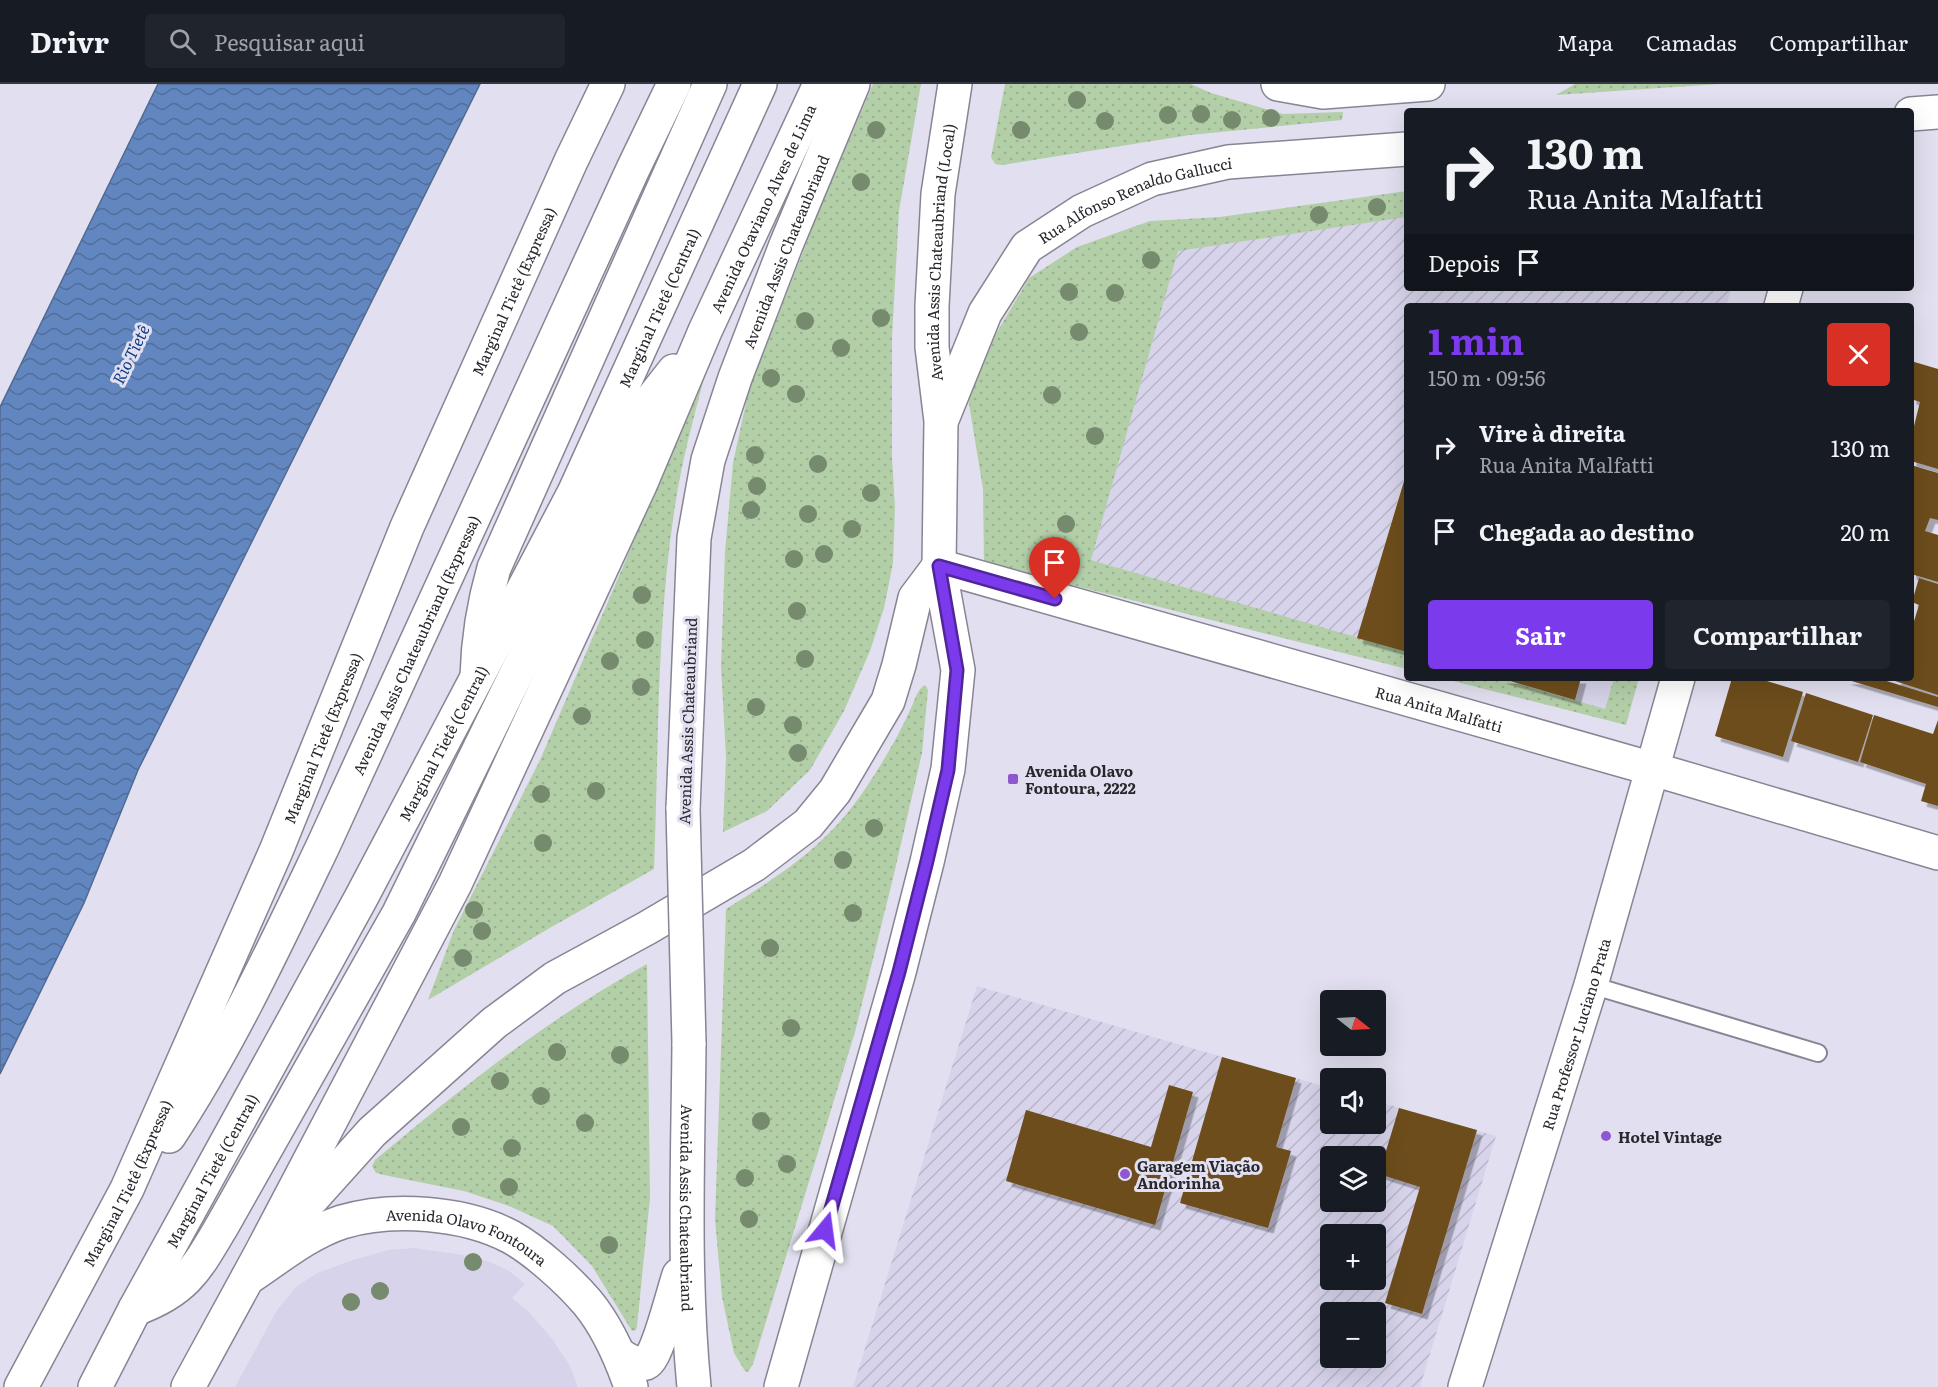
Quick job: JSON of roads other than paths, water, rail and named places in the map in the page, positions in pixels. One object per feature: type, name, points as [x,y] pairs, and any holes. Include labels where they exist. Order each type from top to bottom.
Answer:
[{"type":"main road","name":"Marginal Tietê (Expressa)","points":[[21,1387],[127,1189],[276,851],[407,527],[571,161],[608,84]]},
{"type":"main road","name":"Avenida Assis Chateaubriand (Expressa)","points":[[127,1189],[167,1139],[189,1105],[272,952],[368,751],[633,169],[674,84]]},
{"type":"main road","points":[[477,677],[478,641],[484,602],[494,568],[711,84]]},
{"type":"main road","name":"Marginal Tietê (Central)","points":[[95,1387],[135,1309],[361,898],[573,493],[760,84]]},
{"type":"main road","name":"Avenida Otaviano Alves de Lima","points":[[705,332],[820,84]]},
{"type":"main road","name":"Avenida Assis Chateaubriand","points":[[694,1387],[690,1346],[687,1246],[689,1043],[683,809],[694,538],[708,460],[735,378],[786,245],[853,84]]},
{"type":"main road","name":"Avenida Assis Chateaubriand (Local)","points":[[941,421],[933,347],[932,306],[938,194],[955,84]]},
{"type":"main road","points":[[1278,84],[1323,92],[1428,84]]},
{"type":"main road","points":[[1914,114],[1938,112]]},
{"type":"main road","name":"Rua Alfonso Renaldo Gallucci","points":[[941,421],[985,313],[1027,247],[1083,212],[1152,179],[1228,162],[1404,149]]},
{"type":"main road","points":[[188,1387],[254,1267],[455,884],[640,485],[705,332]]},
{"type":"main road","points":[[135,1309],[159,1300],[180,1287],[200,1263],[217,1235],[399,913],[632,436],[652,399],[705,332]]},
{"type":"main road","points":[[781,1387],[899,972],[948,770],[957,670],[939,566],[941,421]]},
{"type":"main road","points":[[254,1267],[372,1132],[494,1023],[555,978],[647,928],[754,865],[808,824],[835,791],[888,701],[915,598],[939,566]]},
{"type":"main road","name":"Rua Anita Malfatti","points":[[939,566],[1653,769],[1938,853]]},
{"type":"main road","name":"Rua Professor Luciano Prata","points":[[1465,1387],[1591,985],[1677,681]]},
{"type":"main road","name":"Avenida Olavo Fontoura","points":[[254,1267],[342,1222],[382,1215],[423,1213],[462,1219],[510,1237],[548,1264],[587,1303],[620,1355],[631,1387]]},
{"type":"main road","points":[[620,1355],[635,1364],[644,1364],[651,1360],[659,1341],[687,1246]]},
{"type":"main road","points":[[690,1346],[716,1387]]},
{"type":"lane","points":[[1591,985],[1818,1053]]},
{"type":"water","name":"Rio Tietê","points":[[158,84],[480,84],[138,770],[84,903],[0,1074],[0,407]]},
{"type":"place","name":"Avenida Olavo Fontoura, 2222","points":[[1013,779]]},
{"type":"place","name":"Hotel Vintage","points":[[1606,1136]]},
{"type":"place","name":"Garagem Viação Andorinha","points":[[1125,1174]]}]
